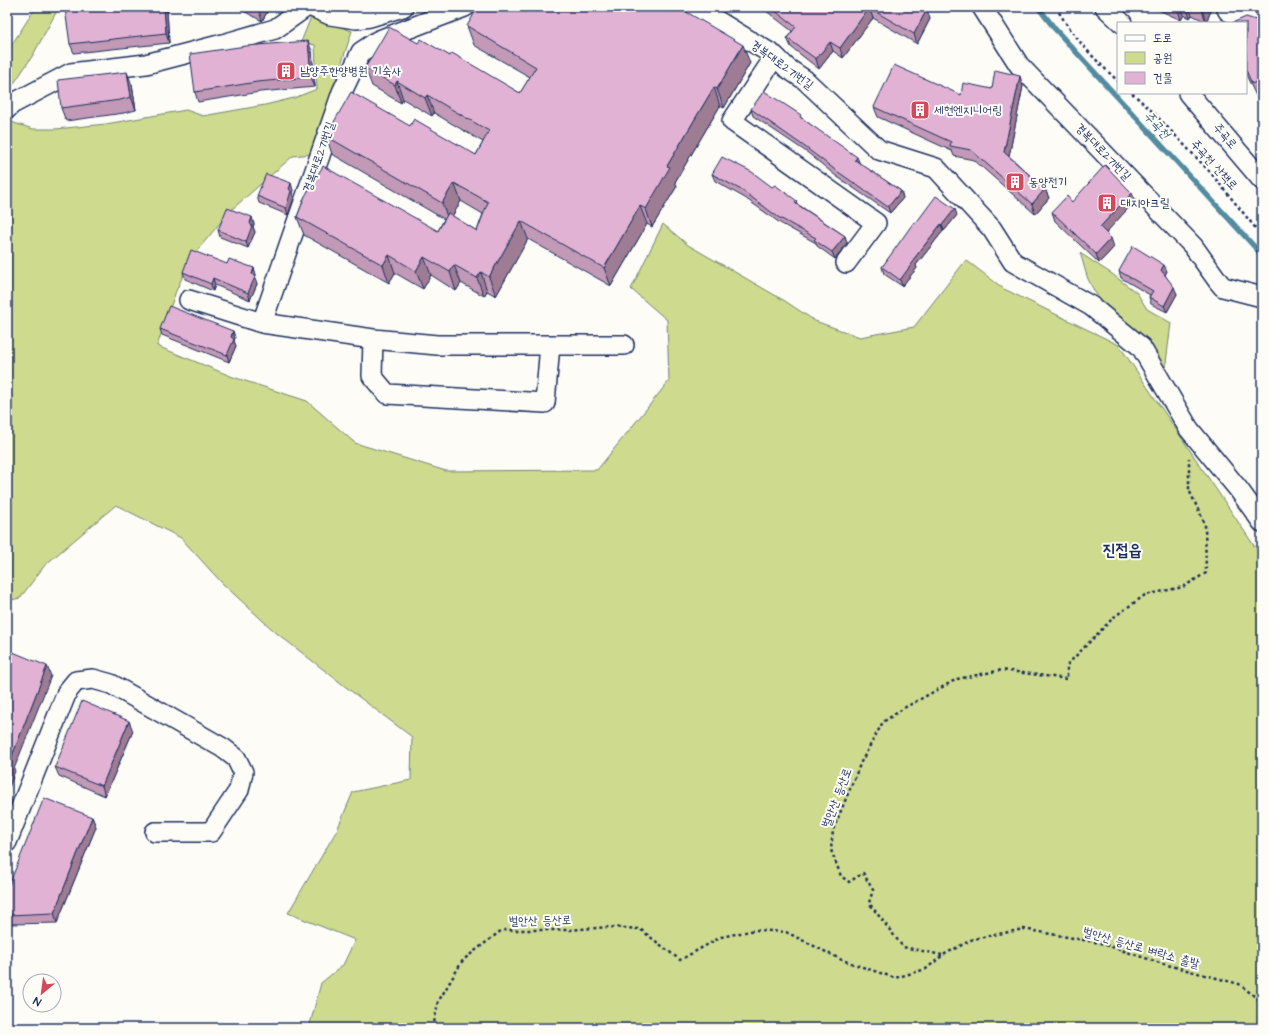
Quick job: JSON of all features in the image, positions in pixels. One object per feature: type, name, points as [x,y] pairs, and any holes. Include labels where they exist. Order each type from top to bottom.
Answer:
[{"type":"street","points":[[7,109],[12,104],[71,73],[146,64],[223,44],[275,29],[306,7]]},
{"type":"street","points":[[312,7],[330,15],[356,19],[370,18],[403,7]]},
{"type":"street","name":"경복대로271번길","points":[[262,323],[342,92],[361,52],[379,40],[465,7]]},
{"type":"street","name":"경복대로271번길","points":[[695,7],[775,56],[787,68],[805,80],[879,150],[936,168],[992,229],[1013,262],[1091,306],[1141,347],[1189,429],[1239,490],[1262,522]]},
{"type":"street","name":"경복대로271번길","points":[[982,7],[1018,65],[1193,246],[1223,287],[1262,297]]},
{"type":"street","points":[[1105,7],[1121,22]]},
{"type":"street","points":[[1226,7],[1228,11],[1262,28]]},
{"type":"street","points":[[775,56],[732,121],[876,223],[846,263]]},
{"type":"street","name":"주곡로","points":[[1189,94],[1262,180]]},
{"type":"street","points":[[189,300],[262,323],[373,339],[437,346],[624,345]]},
{"type":"street","points":[[373,339],[372,376],[387,394],[545,403],[550,345]]},
{"type":"street","points":[[7,842],[67,692],[76,681],[93,679],[111,684],[223,748],[236,758],[243,772],[239,790],[211,832],[155,832]]},
{"type":"path","points":[[1056,7],[1066,25],[1096,61],[1117,80]]},
{"type":"path","name":"주곡천 산책로","points":[[1133,94],[1153,112],[1210,172],[1262,236]]},
{"type":"path","name":"벌안산 등산로","points":[[943,955],[904,947],[869,903],[873,890],[863,873],[849,882],[841,876],[831,850],[833,830],[861,762],[883,722],[904,708],[957,679],[1002,670],[1067,679],[1067,665],[1114,617],[1145,595],[1183,587],[1206,573],[1205,524],[1189,490],[1189,429]]},
{"type":"path","name":"벌안산 등산로","points":[[433,1028],[438,1002],[463,960],[502,930],[568,930],[609,926],[640,929],[680,960],[721,937],[755,930],[786,932],[842,960],[895,978],[926,969],[943,955]]},
{"type":"path","name":"벌안산 등산로 벼락소 출발","points":[[943,955],[973,939],[1024,929],[1100,943],[1160,963],[1239,984],[1262,1002]]},
{"type":"green space","points":[[36,7],[59,7],[33,55],[7,94],[7,52]]},
{"type":"green space","points":[[311,17],[352,31],[312,154],[293,156],[230,211],[191,258],[176,291],[157,346],[233,377],[307,401],[355,443],[446,471],[597,470],[669,381],[667,320],[631,289],[663,224],[688,245],[785,301],[815,321],[860,337],[914,327],[966,260],[1004,289],[1119,345],[1255,547],[1262,548],[1262,1028],[309,1028],[321,983],[343,965],[355,940],[288,913],[337,830],[353,792],[411,780],[412,737],[274,631],[222,583],[181,538],[116,505],[45,565],[20,598],[7,601],[7,125],[11,122],[33,129],[56,129],[106,124],[186,110],[203,116],[265,105],[294,98],[317,89],[315,45],[301,42]]},
{"type":"green space","points":[[1080,253],[1137,293],[1147,309],[1171,323],[1165,371],[1123,328],[1103,304],[1088,279]]},
{"type":"building","points":[[87,7],[164,7],[166,33],[70,44],[65,9]]},
{"type":"building","points":[[251,7],[261,7],[259,11]]},
{"type":"building","points":[[478,7],[678,7],[743,45],[717,89],[714,87],[667,166],[670,167],[646,209],[640,206],[604,268],[521,221],[489,277],[481,272],[477,278],[454,265],[450,272],[424,257],[416,271],[389,255],[383,265],[297,217],[305,196],[323,166],[438,231],[448,213],[477,231],[488,202],[454,183],[442,203],[326,136],[351,92],[410,126],[414,119],[476,155],[489,131],[427,95],[425,98],[397,81],[395,85],[365,68],[389,27],[418,43],[421,39],[450,56],[452,53],[520,93],[536,67],[467,26]]},
{"type":"building","points":[[770,7],[923,7],[927,9],[914,34],[869,8],[840,48],[830,42],[816,59],[787,38],[796,27]]},
{"type":"building","points":[[1246,17],[1256,20],[1262,17],[1262,91],[1257,81],[1252,84],[1247,72],[1247,22],[1234,22]]},
{"type":"building","points":[[308,41],[311,77],[257,82],[195,92],[190,54],[246,46]]},
{"type":"building","points":[[894,65],[961,95],[963,83],[992,89],[995,70],[1020,76],[1004,152],[1045,189],[1032,204],[971,150],[950,146],[951,142],[874,107]]},
{"type":"building","points":[[127,72],[131,97],[120,100],[61,108],[58,80]]},
{"type":"building","points":[[764,91],[801,115],[800,117],[857,157],[855,160],[901,191],[888,207],[751,109]]},
{"type":"building","points":[[722,157],[752,172],[772,187],[775,185],[797,201],[795,203],[845,236],[832,252],[814,240],[816,238],[778,217],[743,191],[712,174]]},
{"type":"building","points":[[1105,165],[1132,193],[1100,227],[1111,238],[1096,254],[1052,212],[1067,196],[1072,202]]},
{"type":"building","points":[[266,174],[291,183],[289,189],[291,191],[286,208],[257,196]]},
{"type":"building","points":[[936,196],[955,209],[942,225],[941,224],[913,260],[914,261],[900,280],[882,267],[914,222],[916,223]]},
{"type":"building","points":[[227,208],[252,217],[250,223],[252,226],[246,242],[218,230]]},
{"type":"building","points":[[1133,246],[1164,265],[1161,270],[1174,287],[1164,306],[1149,297],[1153,291],[1119,271]]},
{"type":"building","points":[[191,250],[227,264],[229,259],[254,268],[252,274],[255,277],[248,293],[213,278],[211,284],[183,272]]},
{"type":"building","points":[[169,306],[233,331],[231,337],[234,339],[227,355],[160,329]]},
{"type":"building","points":[[8,650],[47,666],[10,761],[11,762],[7,773],[7,652]]},
{"type":"building","points":[[82,701],[129,721],[102,786],[55,767]]},
{"type":"building","points":[[44,798],[92,817],[54,913],[8,915],[7,890]]},
{"type":"waterway","name":"주곡천","points":[[1038,7],[1055,29],[1262,255]]},
{"type":"place","name":"남양주한양병원 기숙사","points":[[286,71]]},
{"type":"place","name":"세현엔지니어링","points":[[920,110]]},
{"type":"place","name":"동양전기","points":[[1015,182]]},
{"type":"place","name":"대지아크릴","points":[[1107,203]]},
{"type":"district","name":"진접읍","points":[[1122,550]]}]
